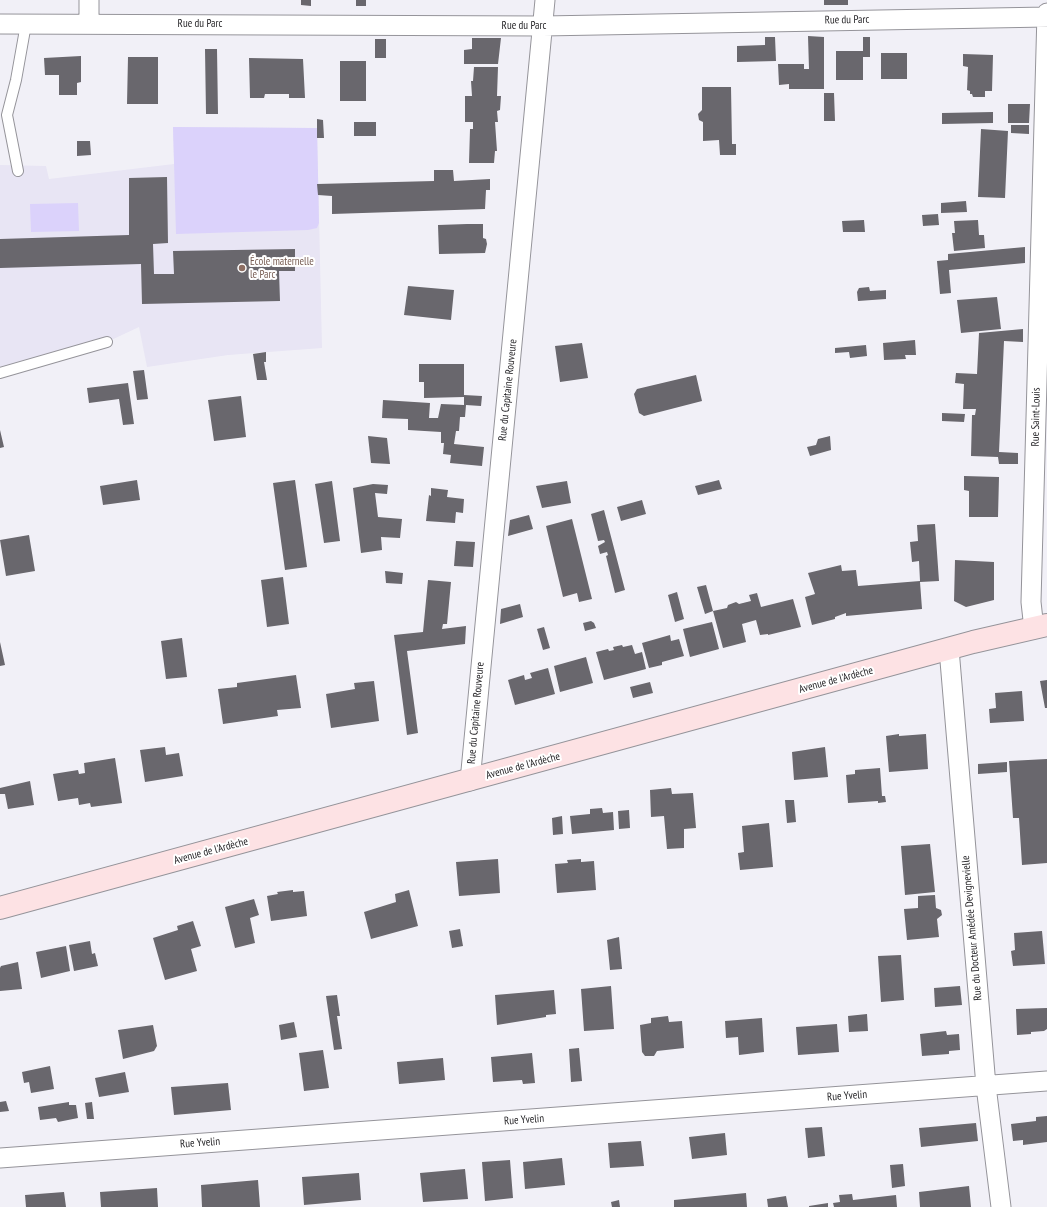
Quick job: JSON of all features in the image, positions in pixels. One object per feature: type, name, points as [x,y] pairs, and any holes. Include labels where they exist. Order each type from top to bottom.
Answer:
[{"type":"street","points":[[89,0],[89,24]]},
{"type":"street","name":"Rue du Capitaine Rouveure","points":[[470,781],[545,0]]},
{"type":"street","name":"Rue Saint-Louis","points":[[1040,627],[1031,602],[1047,13]]},
{"type":"street","name":"Rue du Parc","points":[[0,24],[543,26],[1047,17]]},
{"type":"street","name":"Avenue de l'Ardèche","points":[[0,908],[470,781],[949,649],[1040,627]]},
{"type":"street","name":"Rue du Docteur Amédée Devignevielle","points":[[949,649],[986,1086],[1001,1207]]},
{"type":"street","name":"Rue Yvelin","points":[[0,1158],[1047,1081]]},
{"type":"lane","points":[[18,171],[7,115],[16,80],[26,24]]},
{"type":"lane","points":[[0,373],[107,342]]},
{"type":"shaded area","points":[[173,127],[317,128],[322,348],[228,355],[147,367],[139,327],[107,342],[0,373],[0,165],[46,166],[49,179],[174,164]]},
{"type":"shaded area","points":[[173,127],[317,128],[319,223],[317,228],[308,230],[176,234]]},
{"type":"shaded area","points":[[78,203],[79,231],[31,232],[30,204]]},
{"type":"building","points":[[301,0],[311,0],[311,6],[301,5]]},
{"type":"building","points":[[356,0],[366,0],[366,6],[356,6]]},
{"type":"building","points":[[824,0],[848,0],[848,5],[824,5]]},
{"type":"building","points":[[808,36],[824,37],[824,89],[789,89],[789,84],[779,85],[778,64],[804,64],[804,69],[809,69]]},
{"type":"building","points":[[765,37],[775,37],[776,61],[737,62],[737,46],[765,45]]},
{"type":"building","points":[[863,37],[870,37],[870,57],[863,57],[863,80],[836,80],[836,51],[863,51]]},
{"type":"building","points":[[472,38],[501,38],[498,64],[464,64],[464,50],[472,49]]},
{"type":"building","points":[[375,39],[386,39],[386,58],[375,58]]},
{"type":"building","points":[[205,49],[217,49],[218,114],[206,114]]},
{"type":"building","points":[[881,53],[907,53],[907,79],[881,79]]},
{"type":"building","points":[[963,54],[993,55],[992,91],[985,91],[985,97],[973,97],[972,94],[970,94],[970,91],[967,90],[968,67],[963,66]]},
{"type":"building","points":[[81,56],[81,82],[77,83],[77,95],[59,95],[59,75],[45,75],[44,58]]},
{"type":"building","points":[[128,57],[158,57],[158,104],[127,104]]},
{"type":"building","points":[[249,58],[303,59],[305,98],[289,98],[289,94],[265,94],[264,98],[250,98]]},
{"type":"building","points":[[340,61],[366,61],[366,101],[340,101]]},
{"type":"building","points":[[474,67],[498,67],[497,96],[501,96],[500,110],[497,111],[498,122],[495,122],[497,151],[495,151],[494,163],[469,163],[470,129],[473,129],[473,122],[465,122],[465,96],[472,96],[471,81],[473,81]]},
{"type":"building","points":[[702,87],[731,87],[732,144],[736,144],[736,155],[720,155],[719,140],[703,141],[703,122],[699,120],[698,114],[702,110]]},
{"type":"building","points":[[824,93],[834,93],[835,121],[824,121]]},
{"type":"building","points":[[1008,104],[1030,104],[1029,123],[1008,123]]},
{"type":"building","points":[[993,112],[993,123],[942,124],[942,113]]},
{"type":"building","points":[[317,119],[323,120],[324,138],[317,138]]},
{"type":"building","points":[[354,122],[376,122],[376,136],[354,136]]},
{"type":"building","points":[[1011,125],[1029,125],[1029,134],[1011,133]]},
{"type":"building","points":[[981,129],[1008,131],[1005,198],[978,197]]},
{"type":"building","points":[[77,141],[90,141],[91,155],[77,156]]},
{"type":"building","points":[[434,170],[453,170],[454,181],[490,179],[490,190],[486,190],[485,209],[332,214],[332,196],[318,195],[317,184],[434,181]]},
{"type":"building","points":[[167,177],[168,243],[153,244],[154,274],[174,274],[173,251],[295,249],[295,271],[279,271],[280,301],[142,304],[141,264],[0,268],[0,239],[129,235],[129,178]]},
{"type":"building","points":[[966,201],[967,212],[941,213],[941,203]]},
{"type":"building","points":[[938,214],[939,225],[923,226],[922,215]]},
{"type":"building","points":[[864,220],[865,232],[843,232],[842,221]]},
{"type":"building","points":[[978,220],[979,235],[984,235],[985,248],[954,251],[952,233],[955,233],[954,221]]},
{"type":"building","points":[[483,224],[483,238],[486,239],[487,244],[485,253],[439,254],[438,225]]},
{"type":"building","points":[[1025,247],[1025,263],[949,270],[951,293],[940,294],[937,261],[948,260],[948,254]]},
{"type":"building","points":[[408,286],[454,290],[451,320],[404,315]]},
{"type":"building","points":[[869,287],[870,291],[886,290],[886,299],[858,301],[857,292],[859,288]]},
{"type":"building","points":[[997,297],[1001,329],[961,333],[957,300]]},
{"type":"building","points":[[1023,329],[1023,342],[1004,341],[999,452],[1018,453],[1018,464],[999,464],[998,457],[971,456],[972,415],[975,415],[976,409],[963,409],[964,384],[955,383],[956,373],[977,374],[979,333]]},
{"type":"building","points":[[915,340],[916,355],[905,355],[906,359],[884,360],[883,343]]},
{"type":"building","points":[[582,343],[588,378],[560,382],[555,346]]},
{"type":"building","points":[[866,345],[867,356],[850,358],[849,352],[835,353],[835,348]]},
{"type":"building","points":[[266,352],[266,362],[264,362],[267,380],[257,380],[253,354]]},
{"type":"building","points":[[419,364],[464,364],[464,395],[482,396],[481,406],[466,405],[465,417],[460,417],[459,431],[456,431],[454,444],[484,447],[482,466],[450,463],[451,455],[443,454],[444,443],[441,443],[441,432],[408,430],[408,419],[382,418],[383,400],[430,403],[429,418],[438,418],[441,404],[464,405],[464,397],[424,398],[424,382],[419,382]]},
{"type":"building","points":[[144,370],[148,399],[137,400],[133,371]]},
{"type":"building","points":[[696,375],[702,401],[644,416],[639,413],[634,394],[637,389]]},
{"type":"building","points":[[128,383],[134,424],[123,425],[119,399],[89,403],[87,388]]},
{"type":"building","points":[[241,396],[246,437],[214,441],[208,400]]},
{"type":"building","points":[[942,413],[965,414],[964,422],[942,421]]},
{"type":"building","points":[[0,430],[4,447],[0,448]]},
{"type":"building","points":[[368,436],[387,438],[390,464],[371,463]]},
{"type":"building","points":[[830,436],[831,450],[810,456],[807,447],[816,445],[818,439]]},
{"type":"building","points":[[964,476],[999,477],[998,517],[969,517],[969,491],[964,490]]},
{"type":"building","points":[[137,480],[140,500],[103,505],[100,486]]},
{"type":"building","points":[[295,480],[307,567],[285,570],[273,483]]},
{"type":"building","points":[[719,480],[722,489],[698,495],[695,486]]},
{"type":"building","points":[[332,481],[340,541],[324,543],[315,484]]},
{"type":"building","points":[[567,481],[571,503],[542,508],[536,486]]},
{"type":"building","points":[[373,484],[388,485],[387,494],[375,493],[378,517],[402,519],[400,538],[381,537],[382,550],[361,553],[353,488]]},
{"type":"building","points":[[431,488],[448,490],[447,497],[464,499],[463,513],[456,512],[455,523],[426,521]]},
{"type":"building","points":[[642,500],[646,514],[621,521],[617,507]]},
{"type":"building","points":[[604,510],[625,590],[615,593],[606,556],[608,555],[607,552],[600,554],[598,546],[605,542],[604,540],[598,541],[591,514]]},
{"type":"building","points":[[529,515],[533,529],[508,536],[510,520]]},
{"type":"building","points":[[572,519],[592,599],[579,602],[577,593],[563,597],[546,526]]},
{"type":"building","points":[[935,524],[939,581],[920,582],[922,609],[846,616],[846,613],[835,617],[835,619],[812,625],[805,597],[815,594],[808,573],[841,565],[842,571],[856,570],[858,586],[920,581],[919,561],[912,562],[910,542],[918,541],[917,525]]},
{"type":"building","points":[[29,535],[35,571],[6,576],[0,540]]},
{"type":"building","points":[[456,541],[475,542],[473,567],[454,566]]},
{"type":"building","points":[[955,560],[994,562],[994,600],[966,607],[954,601]]},
{"type":"building","points":[[385,571],[403,573],[402,584],[386,583]]},
{"type":"building","points":[[283,577],[289,624],[267,627],[261,580]]},
{"type":"building","points":[[428,580],[451,582],[447,624],[443,624],[442,629],[466,626],[465,644],[407,651],[418,733],[407,735],[394,635],[423,632]]},
{"type":"building","points":[[706,585],[713,611],[705,614],[697,587]]},
{"type":"building","points":[[677,592],[684,619],[675,622],[668,595]]},
{"type":"building","points":[[757,593],[761,607],[793,599],[801,627],[768,635],[760,635],[756,620],[742,624],[746,642],[723,648],[713,611],[727,608],[728,605],[736,602],[739,604],[751,601],[749,595]]},
{"type":"building","points":[[520,604],[523,617],[500,624],[501,609]]},
{"type":"building","points":[[591,621],[594,623],[596,628],[585,631],[583,623]]},
{"type":"building","points":[[712,622],[719,649],[690,657],[683,629]]},
{"type":"building","points":[[544,627],[550,648],[543,650],[537,629]]},
{"type":"building","points":[[670,635],[671,641],[679,639],[684,656],[662,662],[662,665],[649,668],[642,643]]},
{"type":"building","points":[[182,638],[187,677],[166,679],[161,641]]},
{"type":"building","points":[[0,642],[5,665],[0,666]]},
{"type":"building","points":[[622,645],[623,647],[632,645],[635,654],[642,652],[646,669],[604,680],[596,652],[608,649],[609,651],[614,650],[613,647]]},
{"type":"building","points":[[586,657],[593,683],[560,692],[554,666]]},
{"type":"building","points":[[548,668],[555,694],[515,705],[508,680],[524,675],[525,680],[532,678],[530,673]]},
{"type":"building","points":[[296,675],[301,708],[277,710],[278,716],[223,724],[218,689],[237,687],[237,683]]},
{"type":"building","points":[[1047,680],[1047,708],[1045,708],[1040,681]]},
{"type":"building","points":[[374,681],[379,721],[331,728],[326,694],[355,689],[354,683]]},
{"type":"building","points":[[650,682],[653,693],[633,698],[630,687]]},
{"type":"building","points":[[1022,691],[1024,721],[990,723],[989,709],[996,708],[995,693]]},
{"type":"building","points":[[899,734],[899,736],[926,734],[928,769],[889,772],[886,736]]},
{"type":"building","points":[[165,747],[166,755],[179,753],[183,776],[145,782],[140,750]]},
{"type":"building","points":[[825,747],[828,777],[794,780],[792,752]]},
{"type":"building","points":[[115,758],[122,803],[91,807],[90,803],[79,805],[78,798],[58,801],[53,774],[78,770],[79,774],[85,773],[84,763]]},
{"type":"building","points":[[1047,759],[1047,863],[1022,865],[1019,818],[1013,818],[1009,761]]},
{"type":"building","points":[[1007,762],[1007,772],[978,774],[978,764]]},
{"type":"building","points":[[880,768],[882,796],[885,796],[886,802],[878,803],[878,801],[848,803],[846,775],[855,774],[855,770]]},
{"type":"building","points":[[30,781],[34,805],[8,809],[5,794],[0,794],[0,788]]},
{"type":"building","points":[[671,788],[672,794],[693,793],[696,828],[684,829],[684,848],[667,849],[664,816],[651,817],[650,790]]},
{"type":"building","points":[[785,800],[794,800],[796,822],[787,823]]},
{"type":"building","points":[[602,808],[603,813],[613,812],[614,830],[572,834],[570,816],[590,814],[590,809]]},
{"type":"building","points":[[629,810],[630,828],[619,829],[618,811]]},
{"type":"building","points":[[562,816],[563,834],[553,835],[552,818]]},
{"type":"building","points":[[769,823],[773,867],[740,870],[738,853],[744,852],[742,826]]},
{"type":"building","points":[[930,844],[935,892],[905,895],[901,846]]},
{"type":"building","points":[[498,859],[500,893],[459,896],[456,862]]},
{"type":"building","points":[[581,859],[581,862],[594,861],[596,890],[557,893],[555,864],[568,863],[567,860]]},
{"type":"building","points":[[293,890],[293,892],[304,891],[307,916],[271,921],[267,896],[278,894],[277,892]]},
{"type":"building","points":[[409,890],[418,926],[371,939],[364,912],[396,902],[395,894]]},
{"type":"building","points":[[935,895],[936,908],[941,910],[942,915],[937,919],[939,937],[907,940],[904,909],[918,908],[918,896]]},
{"type":"building","points":[[254,899],[259,915],[250,918],[255,943],[235,948],[225,907]]},
{"type":"building","points":[[193,921],[201,946],[191,949],[197,971],[165,980],[153,938],[178,930],[177,926]]},
{"type":"building","points":[[460,929],[463,946],[452,948],[449,931]]},
{"type":"building","points":[[1042,931],[1045,964],[1013,966],[1011,951],[1015,950],[1014,933]]},
{"type":"building","points":[[619,937],[622,969],[610,970],[607,940]]},
{"type":"building","points":[[90,941],[92,954],[95,953],[98,966],[74,971],[69,945]]},
{"type":"building","points":[[66,946],[70,971],[41,978],[36,952]]},
{"type":"building","points":[[901,955],[904,1000],[881,1002],[878,956]]},
{"type":"building","points":[[18,962],[22,989],[0,991],[1,966]]},
{"type":"building","points":[[611,986],[614,1029],[584,1031],[581,989]]},
{"type":"building","points":[[960,986],[962,1005],[935,1007],[934,988]]},
{"type":"building","points":[[554,990],[556,1014],[497,1025],[495,995]]},
{"type":"building","points":[[337,995],[340,1016],[337,1016],[342,1049],[334,1050],[326,996]]},
{"type":"building","points":[[1047,1008],[1047,1029],[1044,1031],[1031,1032],[1031,1034],[1017,1035],[1016,1009]]},
{"type":"building","points":[[867,1014],[868,1031],[849,1032],[848,1016]]},
{"type":"building","points":[[668,1016],[669,1022],[682,1021],[684,1048],[657,1051],[654,1056],[645,1056],[642,1052],[640,1025],[651,1023],[651,1018]]},
{"type":"building","points":[[762,1018],[764,1052],[739,1055],[738,1037],[726,1038],[725,1021]]},
{"type":"building","points":[[294,1022],[297,1037],[281,1040],[279,1025]]},
{"type":"building","points":[[837,1024],[839,1052],[798,1055],[796,1027]]},
{"type":"building","points":[[153,1025],[157,1046],[154,1051],[123,1059],[118,1030]]},
{"type":"building","points":[[946,1031],[947,1035],[959,1034],[960,1050],[949,1051],[949,1054],[922,1056],[920,1034]]},
{"type":"building","points":[[579,1048],[582,1081],[571,1082],[569,1049]]},
{"type":"building","points":[[323,1050],[329,1088],[304,1091],[299,1053]]},
{"type":"building","points":[[532,1053],[535,1083],[523,1084],[522,1080],[493,1082],[491,1057]]},
{"type":"building","points":[[443,1058],[445,1080],[399,1084],[397,1062]]},
{"type":"building","points":[[50,1066],[54,1089],[31,1093],[29,1082],[24,1083],[22,1072]]},
{"type":"building","points":[[125,1072],[129,1092],[99,1097],[95,1078]]},
{"type":"building","points":[[228,1083],[231,1110],[174,1115],[171,1087]]},
{"type":"building","points":[[6,1101],[9,1111],[0,1112],[0,1102]]},
{"type":"building","points":[[69,1102],[69,1105],[76,1105],[78,1118],[58,1122],[56,1118],[40,1120],[38,1107]]},
{"type":"building","points":[[92,1102],[94,1119],[87,1119],[85,1103]]},
{"type":"building","points":[[1047,1116],[1047,1142],[1023,1145],[1023,1140],[1013,1141],[1011,1124],[1036,1121],[1036,1117]]},
{"type":"building","points":[[976,1123],[978,1141],[921,1147],[919,1128]]},
{"type":"building","points":[[822,1127],[825,1156],[808,1158],[805,1128]]},
{"type":"building","points":[[725,1133],[727,1155],[692,1159],[689,1137]]},
{"type":"building","points":[[641,1141],[644,1166],[610,1168],[608,1143]]},
{"type":"building","points":[[562,1158],[565,1185],[525,1189],[523,1162]]},
{"type":"building","points":[[510,1160],[513,1198],[485,1201],[482,1162]]},
{"type":"building","points":[[903,1164],[905,1186],[892,1188],[890,1165]]},
{"type":"building","points":[[465,1169],[468,1199],[423,1202],[420,1173]]},
{"type":"building","points":[[359,1173],[361,1200],[304,1205],[302,1177]]},
{"type":"building","points":[[258,1180],[260,1207],[202,1207],[201,1185]]},
{"type":"building","points":[[969,1186],[971,1207],[920,1207],[919,1192]]},
{"type":"building","points":[[157,1188],[158,1207],[101,1207],[100,1192]]},
{"type":"building","points":[[64,1192],[66,1207],[26,1207],[25,1195]]},
{"type":"building","points":[[746,1193],[747,1207],[674,1207],[674,1200]]},
{"type":"building","points":[[852,1194],[853,1200],[896,1195],[897,1207],[834,1207],[833,1203],[840,1202],[839,1195]]},
{"type":"building","points":[[786,1196],[788,1207],[768,1207],[767,1199]]},
{"type":"building","points":[[619,1200],[620,1207],[612,1207],[611,1202]]},
{"type":"building","points":[[828,1203],[828,1207],[809,1207],[809,1206]]},
{"type":"place","name":"École maternelle le Parc","points":[[242,268]]}]
